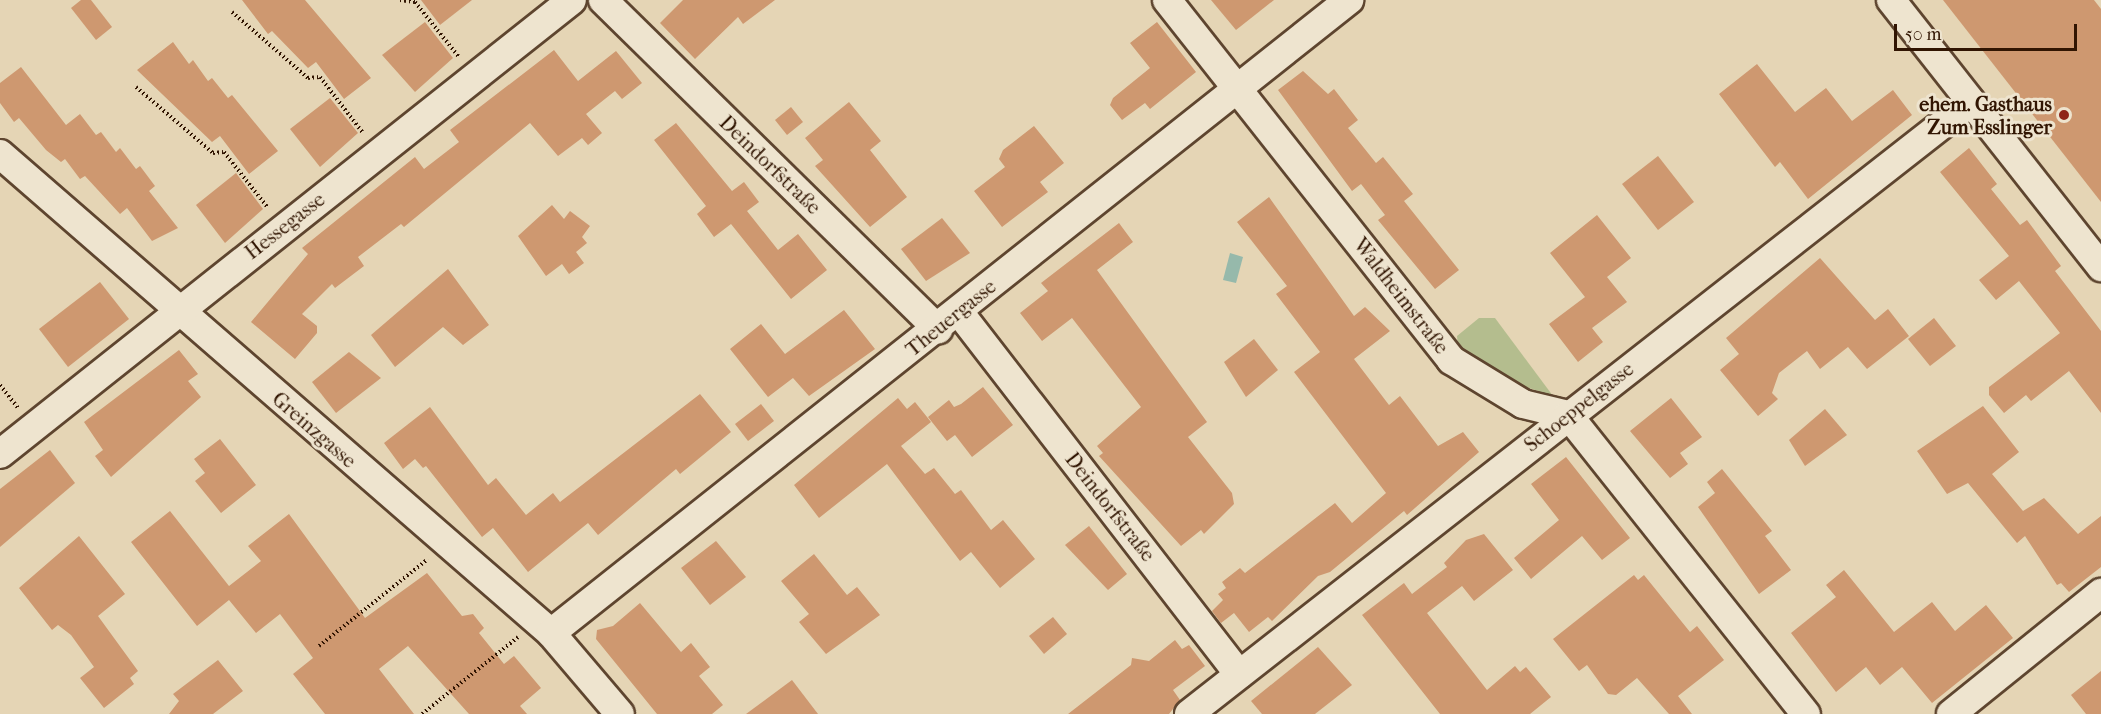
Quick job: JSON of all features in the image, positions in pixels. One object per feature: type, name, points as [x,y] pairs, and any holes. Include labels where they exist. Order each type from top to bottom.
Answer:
[{"type":"street","name":"Hessegasse","points":[[0,454],[572,0]]},
{"type":"street","name":"Deindorfstraße","points":[[603,0],[949,321],[1239,674]]},
{"type":"street","name":"Waldheimstraße","points":[[1167,0],[1238,87],[1451,360],[1523,404],[1568,415]]},
{"type":"street","name":"Theuergasse","points":[[544,628],[949,321],[1238,87],[1350,0]]},
{"type":"street","points":[[1891,0],[2101,267]]},
{"type":"street","name":"Schoeppelgasse","points":[[1189,714],[1568,415],[1971,102]]},
{"type":"street","name":"Greinzgasse","points":[[0,153],[177,312],[544,628],[620,714]]},
{"type":"street","points":[[1568,415],[1806,714]]},
{"type":"street","points":[[1951,714],[2101,593]]},
{"type":"path","points":[[400,0],[415,2],[474,76]]},
{"type":"path","points":[[232,12],[308,78],[320,77],[379,152]]},
{"type":"path","points":[[136,87],[213,153],[224,152],[284,227]]},
{"type":"path","points":[[319,646],[447,544]]},
{"type":"path","points":[[422,714],[544,628]]},
{"type":"green space","points":[[1479,318],[1495,318],[1553,396],[1511,382],[1458,346],[1457,336]]},
{"type":"shaded area","points":[[1230,253],[1243,257],[1236,283],[1223,280]]},
{"type":"building","points":[[81,0],[91,0],[112,27],[96,40],[71,8]]},
{"type":"building","points":[[242,0],[305,0],[371,78],[344,99],[316,62],[308,68],[272,31],[268,34]]},
{"type":"building","points":[[421,0],[472,0],[440,25]]},
{"type":"building","points":[[683,0],[775,0],[743,24],[738,17],[695,59],[660,23]]},
{"type":"building","points":[[1211,0],[1274,0],[1236,30]]},
{"type":"building","points":[[1943,0],[2094,0],[2101,9],[2101,202]]},
{"type":"building","points":[[425,22],[453,58],[415,92],[382,55]]},
{"type":"building","points":[[1157,22],[1196,72],[1150,109],[1145,103],[1122,120],[1110,105],[1113,98],[1150,68],[1130,43]]},
{"type":"building","points":[[173,42],[189,64],[193,60],[208,81],[212,78],[228,98],[232,95],[278,151],[249,174],[220,136],[212,142],[137,70]]},
{"type":"building","points":[[554,50],[578,81],[616,51],[642,83],[622,99],[615,91],[586,114],[602,133],[588,145],[582,138],[558,156],[530,123],[404,227],[401,224],[358,257],[364,266],[335,288],[332,284],[302,314],[317,326],[317,333],[295,359],[251,322],[308,254],[302,248],[415,157],[424,169],[459,142],[450,130]]},
{"type":"building","points":[[1757,64],[1795,112],[1826,88],[1852,121],[1893,90],[1912,115],[1808,199],[1780,162],[1775,167],[1719,94]]},
{"type":"building","points":[[21,67],[66,125],[80,114],[96,135],[101,132],[116,152],[120,148],[136,169],[140,166],[155,186],[149,191],[178,228],[152,241],[127,208],[120,214],[85,176],[80,179],[65,159],[61,162],[46,150],[19,118],[14,122],[0,103],[0,83]]},
{"type":"building","points":[[1303,71],[1328,94],[1334,89],[1358,120],[1348,128],[1376,163],[1383,157],[1413,194],[1404,201],[1459,270],[1435,289],[1378,220],[1385,215],[1361,184],[1352,191],[1278,90]]},
{"type":"building","points":[[330,98],[358,133],[320,167],[290,129]]},
{"type":"building","points":[[849,102],[881,141],[870,150],[907,197],[870,227],[815,166],[823,160],[805,138]]},
{"type":"building","points":[[791,107],[803,122],[787,135],[775,120]]},
{"type":"building","points":[[676,123],[732,191],[744,182],[759,202],[747,211],[778,250],[798,234],[827,270],[791,299],[731,224],[714,237],[697,214],[706,206],[654,140]]},
{"type":"building","points":[[1034,126],[1064,163],[1040,182],[1048,192],[1002,227],[974,191],[1005,167],[999,159],[1003,150]]},
{"type":"building","points":[[1969,148],[1997,184],[1991,189],[2020,225],[2027,220],[2061,266],[2055,271],[2101,331],[2101,413],[2069,371],[2031,401],[2026,395],[2004,413],[1989,395],[1989,387],[2060,333],[2019,281],[1996,300],[1979,280],[2009,256],[1940,172]]},
{"type":"building","points":[[1658,156],[1694,202],[1658,230],[1622,184]]},
{"type":"building","points":[[236,173],[263,209],[225,243],[196,205]]},
{"type":"building","points":[[1269,197],[1354,316],[1365,307],[1390,331],[1354,359],[1389,405],[1400,396],[1438,446],[1463,432],[1479,452],[1407,515],[1404,511],[1330,572],[1318,576],[1272,621],[1268,617],[1249,632],[1234,613],[1221,623],[1212,611],[1223,600],[1218,594],[1226,588],[1222,582],[1240,568],[1245,573],[1335,503],[1352,523],[1386,493],[1294,372],[1320,352],[1276,294],[1287,286],[1237,222]]},
{"type":"building","points":[[552,205],[564,219],[570,211],[590,226],[582,237],[587,243],[576,252],[584,263],[569,274],[562,264],[546,276],[518,236]]},
{"type":"building","points":[[1597,215],[1631,258],[1607,277],[1627,302],[1592,328],[1603,342],[1578,362],[1549,324],[1585,297],[1550,253]]},
{"type":"building","points":[[942,218],[970,253],[926,281],[901,249]]},
{"type":"building","points":[[1119,223],[1133,242],[1097,270],[1207,422],[1188,437],[1232,493],[1234,504],[1204,534],[1201,530],[1181,546],[1099,456],[1103,453],[1097,446],[1141,407],[1072,318],[1042,341],[1020,313],[1048,291],[1041,283]]},
{"type":"building","points":[[1820,258],[1875,320],[1888,309],[1909,336],[1867,369],[1848,347],[1820,369],[1807,351],[1779,373],[1772,393],[1778,399],[1758,416],[1720,370],[1739,354],[1726,338]]},
{"type":"building","points":[[448,269],[489,325],[463,345],[443,327],[395,367],[371,335]]},
{"type":"building","points":[[100,282],[129,319],[68,367],[39,329]]},
{"type":"building","points":[[844,310],[875,349],[809,396],[793,378],[768,397],[730,349],[761,324],[785,354]]},
{"type":"building","points":[[1934,318],[1956,346],[1930,366],[1908,339]]},
{"type":"building","points":[[1254,339],[1278,370],[1246,397],[1224,362]]},
{"type":"building","points":[[179,350],[198,374],[188,381],[201,397],[111,477],[95,456],[103,450],[84,422]]},
{"type":"building","points":[[349,352],[381,378],[336,413],[312,382]]},
{"type":"building","points":[[983,387],[1013,425],[972,457],[955,435],[947,441],[928,417],[949,400],[954,407]]},
{"type":"building","points":[[700,394],[731,432],[680,474],[676,469],[598,535],[588,523],[528,572],[493,528],[482,537],[426,466],[423,468],[415,459],[403,469],[384,443],[430,407],[488,485],[496,478],[526,515],[553,493],[560,502]]},
{"type":"building","points":[[898,398],[907,409],[915,402],[931,422],[901,446],[925,474],[934,468],[955,494],[961,490],[991,530],[1003,520],[1035,559],[1000,588],[971,552],[960,561],[887,464],[819,518],[794,485]]},
{"type":"building","points":[[1671,398],[1702,437],[1680,453],[1688,464],[1670,478],[1630,431]]},
{"type":"building","points":[[761,404],[774,421],[748,441],[735,424]]},
{"type":"building","points":[[1983,406],[2019,452],[1992,474],[2023,511],[2044,498],[2078,534],[2101,516],[2101,567],[2069,592],[2061,583],[2057,585],[2025,536],[2017,543],[1968,483],[1947,494],[1917,451]]},
{"type":"building","points":[[1825,409],[1847,435],[1805,466],[1789,440]]},
{"type":"building","points":[[220,439],[256,485],[221,513],[195,481],[205,473],[194,459]]},
{"type":"building","points":[[50,450],[75,483],[0,547],[0,489]]},
{"type":"building","points":[[1566,457],[1630,538],[1602,560],[1582,536],[1531,579],[1514,558],[1559,520],[1531,484]]},
{"type":"building","points":[[1722,469],[1772,531],[1765,536],[1791,570],[1759,594],[1698,507],[1715,493],[1707,482]]},
{"type":"building","points":[[170,511],[229,586],[261,561],[248,546],[289,514],[365,618],[427,573],[462,616],[473,614],[484,628],[479,633],[504,664],[514,656],[541,688],[520,706],[527,714],[469,714],[408,646],[379,669],[414,714],[325,714],[293,674],[313,658],[280,614],[256,633],[229,600],[197,626],[131,542]]},
{"type":"building","points":[[1089,526],[1127,574],[1108,590],[1065,545]]},
{"type":"building","points":[[1484,534],[1513,570],[1474,601],[1462,586],[1427,613],[1487,690],[1515,666],[1520,672],[1526,667],[1551,697],[1530,714],[1440,714],[1362,615],[1404,583],[1412,594],[1447,567],[1444,563],[1466,540]]},
{"type":"building","points":[[79,536],[125,594],[98,616],[138,671],[130,678],[134,684],[104,708],[80,678],[94,667],[71,635],[58,625],[52,630],[19,588]]},
{"type":"building","points":[[716,541],[746,577],[710,605],[681,568]]},
{"type":"building","points":[[814,554],[847,595],[857,587],[880,615],[826,654],[799,622],[809,614],[781,581]]},
{"type":"building","points":[[1844,570],[1894,632],[1932,602],[1955,631],[1986,605],[2013,638],[1932,703],[1902,667],[1880,685],[1866,667],[1836,692],[1791,633],[1836,597],[1826,585]]},
{"type":"building","points":[[1634,575],[1638,580],[1644,575],[1690,632],[1697,626],[1724,660],[1678,696],[1692,714],[1669,714],[1637,678],[1616,695],[1608,694],[1587,665],[1579,671],[1553,639]]},
{"type":"building","points":[[640,603],[681,652],[691,643],[710,667],[699,676],[723,705],[712,714],[657,714],[596,639],[597,630],[613,626]]},
{"type":"building","points":[[1053,617],[1067,634],[1044,654],[1029,636]]},
{"type":"building","points":[[1175,640],[1182,649],[1189,645],[1205,666],[1173,690],[1180,700],[1169,714],[1068,714],[1131,665],[1132,658],[1149,661]]},
{"type":"building","points":[[1318,647],[1352,685],[1315,714],[1262,714],[1251,701]]},
{"type":"building","points":[[218,660],[243,691],[213,714],[169,714],[179,701],[173,694]]},
{"type":"building","points":[[2101,671],[2101,714],[2086,714],[2071,695]]},
{"type":"building","points":[[792,680],[818,714],[746,714]]},
{"type":"place","name":"ehem. Gasthaus Zum Esslinger","points":[[2064,115]]}]
